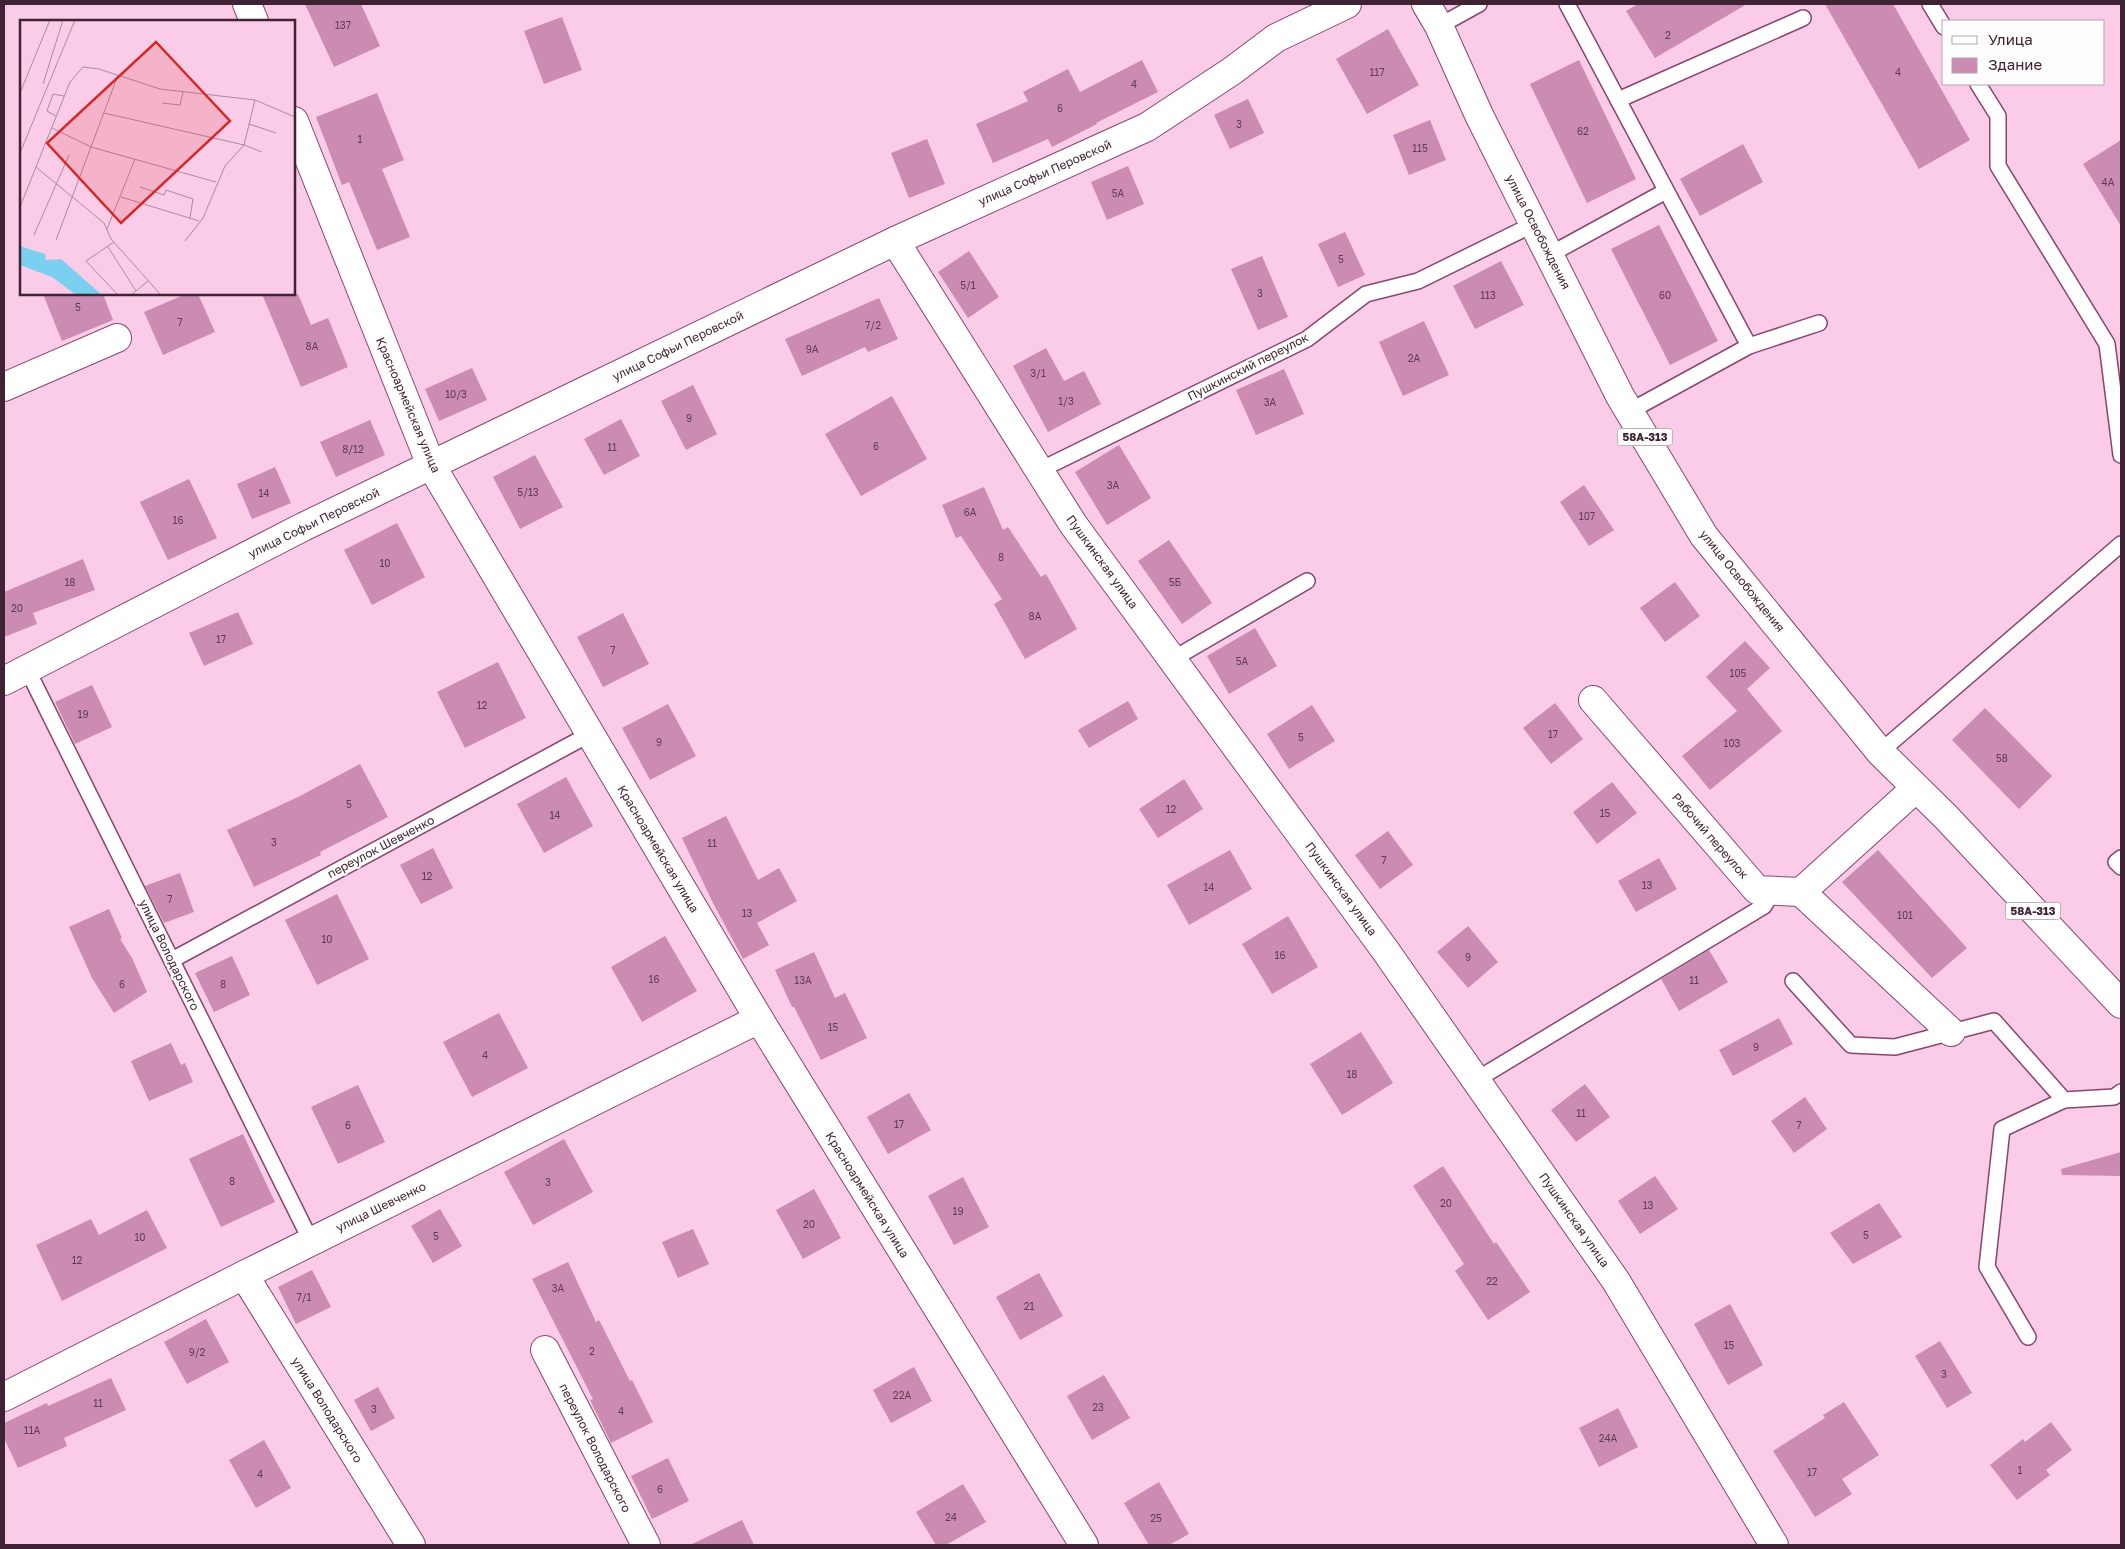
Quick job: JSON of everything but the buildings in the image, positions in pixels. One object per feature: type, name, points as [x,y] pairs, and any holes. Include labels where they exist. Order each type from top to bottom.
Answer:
[{"type":"street","points":[[247,4],[254,20]]},
{"type":"street","name":"улица Софьи Перовской","points":[[15,675],[303,527],[431,465],[895,241],[1147,127],[1232,71],[1276,38],[1347,4]]},
{"type":"street","name":"улица Освобождения","points":[[1433,15],[1479,115],[1630,411],[1704,536],[1880,752],[1946,817],[2121,1004]]},
{"type":"street","name":"Красноармейская улица","points":[[295,123],[431,465],[759,1019],[1084,1545]]},
{"type":"street","name":"Пушкинская улица","points":[[895,241],[1073,524],[1385,950],[1616,1281],[1774,1545]]},
{"type":"street","points":[[4,387],[117,338]]},
{"type":"street","name":"Рабочий переулок","points":[[1592,700],[1757,890],[1801,892]]},
{"type":"street","points":[[1916,788],[1801,892],[1951,1032]]},
{"type":"street","name":"улица Шевченко","points":[[4,1397],[244,1275],[759,1019]]},
{"type":"street","name":"улица Володарского","points":[[244,1275],[411,1545]]},
{"type":"street","name":"переулок Володарского","points":[[545,1350],[646,1545]]},
{"type":"lane","points":[[1433,15],[1479,4]]},
{"type":"lane","points":[[1567,4],[1749,346]]},
{"type":"lane","points":[[1930,4],[1942,24]]},
{"type":"lane","points":[[1618,100],[1803,18]]},
{"type":"lane","points":[[1979,85],[1998,116],[1998,166],[2107,344],[2121,455]]},
{"type":"lane","points":[[1549,255],[1666,191]]},
{"type":"lane","name":"Пушкинский переулок","points":[[1040,470],[1307,339],[1366,294],[1418,281],[1534,224]]},
{"type":"lane","points":[[1630,411],[1749,346],[1820,323]]},
{"type":"lane","points":[[1880,752],[2121,544]]},
{"type":"lane","points":[[1173,659],[1307,581]]},
{"type":"lane","name":"улица Володарского","points":[[15,675],[172,960],[312,1241]]},
{"type":"lane","name":"переулок Шевченко","points":[[172,960],[590,734]]},
{"type":"lane","points":[[2121,858],[2116,862],[2121,868]]},
{"type":"lane","points":[[1476,1080],[1764,906],[1773,891]]},
{"type":"lane","points":[[1793,982],[1851,1045],[1894,1047],[1994,1021],[2064,1100]]},
{"type":"lane","points":[[2028,1337],[1987,1267],[2002,1129],[2064,1100],[2114,1097],[2121,1092]]}]
